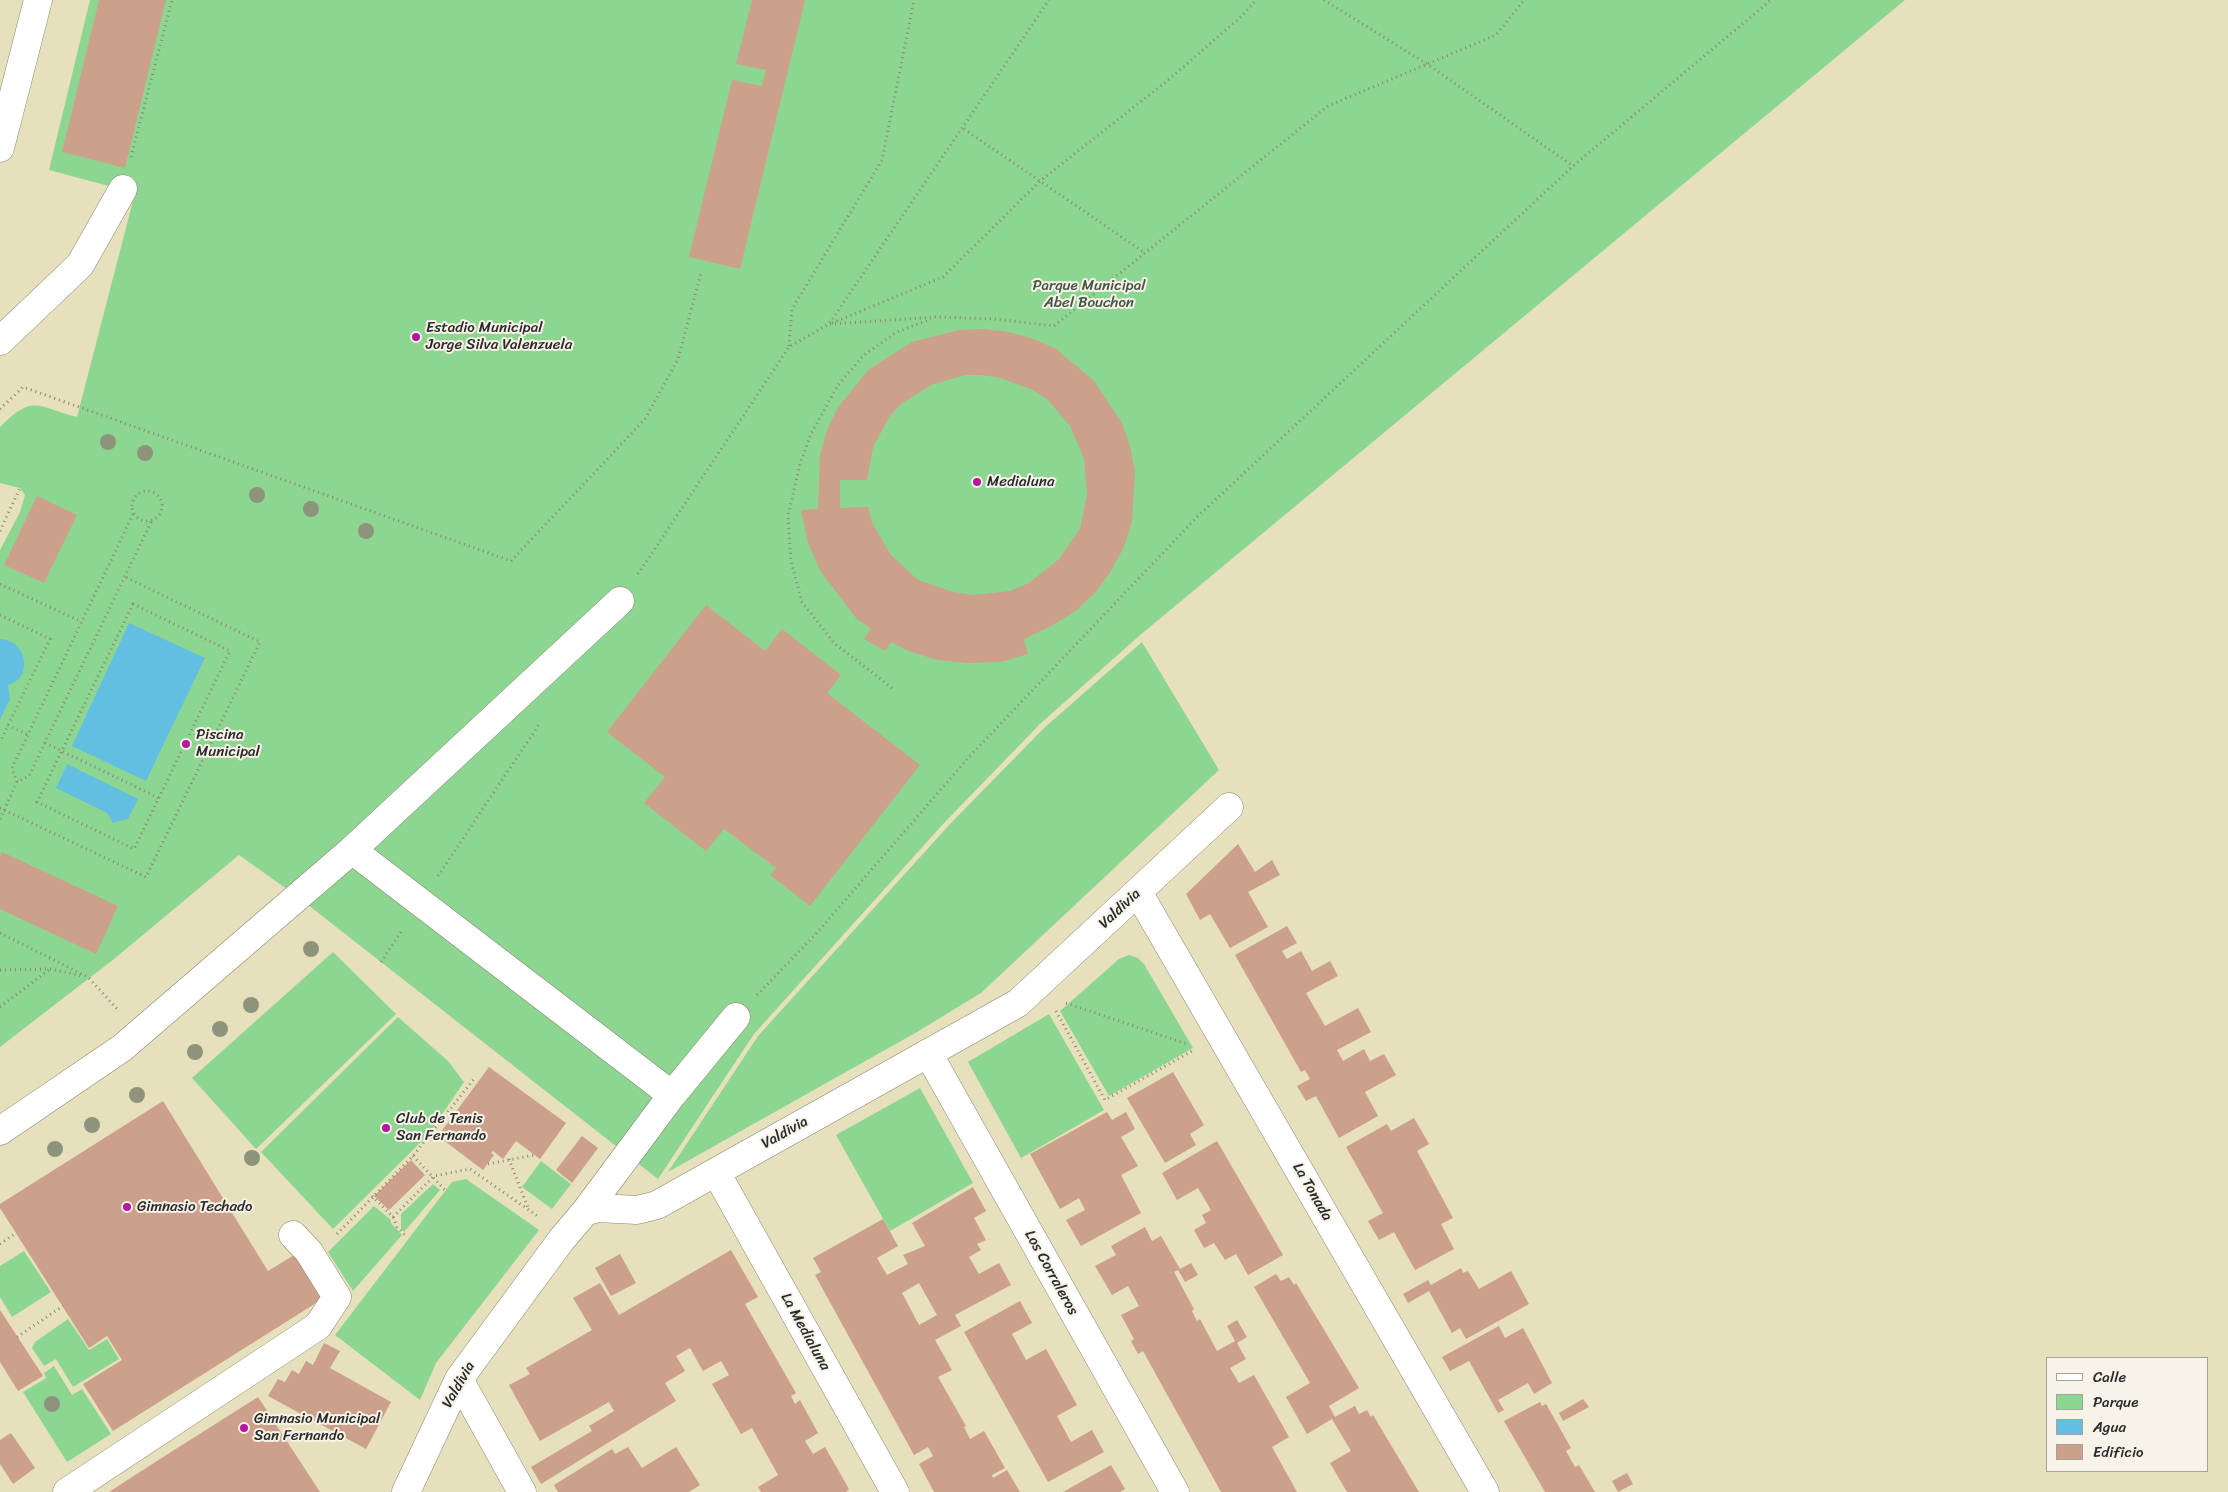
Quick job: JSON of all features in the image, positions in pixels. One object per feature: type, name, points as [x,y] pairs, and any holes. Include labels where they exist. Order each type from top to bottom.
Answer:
[{"type":"street","points":[[0,148],[38,0]]},
{"type":"street","points":[[0,341],[80,265],[123,189]]},
{"type":"street","points":[[0,1131],[122,1048],[352,850],[620,601]]},
{"type":"street","name":"Valdivia","points":[[406,1492],[459,1379],[562,1239],[585,1212],[597,1208],[636,1210],[657,1205],[1018,1003],[1229,807]]},
{"type":"street","points":[[352,850],[672,1095]]},
{"type":"street","name":"La Tonada","points":[[1138,892],[1485,1492]]},
{"type":"street","points":[[585,1212],[672,1095],[736,1017]]},
{"type":"street","name":"Los Corraleros","points":[[928,1053],[1174,1492]]},
{"type":"street","name":"La Medialuna","points":[[716,1172],[895,1492]]},
{"type":"street","points":[[67,1492],[318,1326],[337,1297],[309,1252],[293,1235]]},
{"type":"street","points":[[459,1379],[522,1492]]},
{"type":"path","points":[[123,189],[172,0]]},
{"type":"path","points":[[789,347],[792,309],[882,160],[914,0]]},
{"type":"path","points":[[829,324],[964,129],[1049,0]]},
{"type":"path","points":[[620,601],[789,347],[829,324],[943,277],[1040,181],[1167,81],[1242,16],[1256,0]]},
{"type":"path","points":[[1324,0],[1427,64],[1573,166]]},
{"type":"path","points":[[829,324],[937,318],[995,319],[1054,326],[1328,106],[1496,35],[1524,0]]},
{"type":"path","points":[[736,1017],[815,936],[969,757],[1197,517],[1573,166],[1771,0]]},
{"type":"path","points":[[964,129],[1145,253]]},
{"type":"path","points":[[0,409],[24,387],[512,561],[644,419],[678,359],[701,273]]},
{"type":"path","points":[[892,688],[834,644],[802,602],[791,561],[788,516],[800,464],[811,434],[838,385],[864,354],[897,332],[937,318]]},
{"type":"path","points":[[0,531],[20,488]]},
{"type":"path","points":[[143,492],[153,492],[160,498],[162,508],[157,517],[152,520],[144,520],[134,512],[132,508],[135,498],[143,492]]},
{"type":"path","points":[[17,782],[12,768],[134,512]]},
{"type":"path","points":[[0,819],[17,782],[30,776],[152,520]]},
{"type":"path","points":[[0,808],[146,877],[260,642],[125,577]]},
{"type":"path","points":[[0,584],[82,622]]},
{"type":"path","points":[[133,604],[230,651],[134,849],[36,802],[61,751],[133,604]]},
{"type":"path","points":[[0,615],[50,639],[0,742]]},
{"type":"path","points":[[381,962],[545,715]]},
{"type":"path","points":[[8,725],[28,735]]},
{"type":"path","points":[[45,743],[158,798]]},
{"type":"path","points":[[0,933],[88,977],[138,1034]]},
{"type":"path","points":[[0,970],[50,970],[88,977]]},
{"type":"path","points":[[0,1007],[50,970]]},
{"type":"path","points":[[1053,1006],[1106,1100],[1197,1048],[1061,1001]]},
{"type":"path","points":[[332,1240],[372,1196],[413,1156],[474,1079]]},
{"type":"path","points":[[488,1164],[534,1155]]},
{"type":"path","points":[[413,1156],[434,1176],[445,1190]]},
{"type":"path","points":[[509,1160],[528,1209]]},
{"type":"path","points":[[393,1217],[434,1176],[470,1169],[540,1218]]},
{"type":"path","points":[[372,1196],[393,1217],[397,1227],[404,1235]]},
{"type":"path","points":[[0,1244],[16,1233]]},
{"type":"path","points":[[17,1337],[63,1306]]},
{"type":"green space","name":"Parque Municipal Abel Bouchon","points":[[90,0],[1905,0],[1139,636],[1040,724],[944,823],[754,1034],[658,1179],[298,897],[239,855],[114,959],[0,1047],[0,550],[20,512],[25,495],[20,488],[0,483],[0,427],[11,416],[29,406],[44,407],[77,417],[135,193],[49,170]]},
{"type":"green space","points":[[1142,642],[1219,770],[981,993],[917,1032],[668,1172],[758,1036],[950,824],[1044,728]]},
{"type":"green space","points":[[333,952],[396,1014],[256,1149],[192,1078]]},
{"type":"green space","points":[[1129,955],[1138,958],[1144,964],[1193,1048],[1109,1096],[1060,1011],[1119,959]]},
{"type":"green space","points":[[1049,1014],[1104,1110],[1021,1158],[968,1062]]},
{"type":"green space","points":[[398,1017],[448,1061],[464,1082],[428,1135],[333,1229],[261,1152]]},
{"type":"green space","points":[[920,1088],[973,1183],[890,1231],[836,1135]]},
{"type":"green space","points":[[541,1161],[571,1184],[552,1209],[522,1187]]},
{"type":"green space","points":[[466,1179],[539,1230],[436,1363],[420,1400],[335,1335],[452,1182]]},
{"type":"green space","points":[[433,1184],[440,1190],[404,1232],[401,1229],[401,1214]]},
{"type":"green space","points":[[374,1206],[391,1220],[391,1223],[402,1235],[353,1291],[328,1252]]},
{"type":"green space","points":[[24,1251],[51,1292],[12,1317],[0,1297],[0,1266]]},
{"type":"green space","points":[[68,1319],[89,1350],[107,1339],[119,1359],[73,1387],[56,1359],[44,1366],[32,1348],[35,1342]]},
{"type":"green space","points":[[54,1366],[72,1395],[82,1389],[111,1434],[67,1462],[23,1392],[46,1378],[44,1373]]},
{"type":"water","points":[[129,623],[205,658],[146,781],[72,746]]},
{"type":"water","points":[[0,639],[16,645],[24,659],[24,667],[22,675],[8,685],[10,699],[0,720]]},
{"type":"water","points":[[67,764],[138,799],[128,819],[113,823],[107,813],[56,788]]},
{"type":"building","points":[[99,0],[166,0],[125,168],[62,152]]},
{"type":"building","points":[[752,0],[805,0],[740,269],[689,257],[732,80],[762,86],[766,70],[736,64]]},
{"type":"building","points":[[983,329],[1009,332],[1034,339],[1056,349],[1094,381],[1122,423],[1130,446],[1135,471],[1132,521],[1124,547],[1111,571],[1094,594],[1074,612],[1024,639],[1028,654],[1000,662],[968,663],[937,660],[909,651],[891,642],[885,651],[864,639],[871,629],[856,618],[821,572],[808,543],[801,510],[818,509],[820,455],[827,430],[837,409],[868,370],[912,342],[959,330]],"holes":[[[965,375],[1000,378],[1033,390],[1048,400],[1070,426],[1084,458],[1087,494],[1080,529],[1058,560],[1029,583],[1010,591],[974,595],[953,592],[918,580],[890,554],[872,522],[868,507],[840,508],[840,480],[867,480],[873,447],[890,416],[901,404],[931,385]]]},
{"type":"building","points":[[37,496],[77,515],[44,583],[4,565]]},
{"type":"building","points":[[706,605],[765,651],[782,629],[841,675],[827,693],[920,765],[810,906],[770,875],[776,868],[724,829],[706,851],[644,803],[665,777],[607,732]]},
{"type":"building","points":[[1238,844],[1255,872],[1272,860],[1280,875],[1248,892],[1268,927],[1230,948],[1210,914],[1200,920],[1186,894]]},
{"type":"building","points":[[2,852],[118,906],[96,954],[0,909],[0,857]]},
{"type":"building","points":[[1287,926],[1297,943],[1282,951],[1287,959],[1301,951],[1312,971],[1330,961],[1338,976],[1306,993],[1325,1026],[1358,1008],[1371,1032],[1337,1050],[1343,1061],[1364,1049],[1370,1061],[1384,1054],[1396,1075],[1365,1092],[1378,1116],[1339,1138],[1316,1096],[1306,1101],[1297,1086],[1310,1079],[1305,1070],[1301,1072],[1235,955]]},
{"type":"building","points":[[489,1067],[566,1123],[540,1159],[516,1141],[503,1159],[493,1151],[491,1153],[494,1155],[483,1170],[438,1136]]},
{"type":"building","points":[[1173,1072],[1204,1125],[1190,1134],[1196,1145],[1165,1163],[1127,1098]]},
{"type":"building","points":[[163,1101],[268,1271],[296,1254],[324,1298],[113,1431],[83,1384],[122,1360],[107,1336],[89,1348],[0,1208],[0,1204]]},
{"type":"building","points":[[1107,1112],[1112,1120],[1126,1112],[1135,1129],[1121,1137],[1138,1166],[1121,1175],[1141,1213],[1081,1246],[1066,1220],[1085,1210],[1079,1198],[1060,1209],[1030,1154]]},
{"type":"building","points":[[1414,1118],[1429,1144],[1417,1151],[1453,1218],[1441,1224],[1454,1249],[1415,1270],[1394,1232],[1379,1240],[1368,1221],[1383,1213],[1346,1147],[1387,1124],[1391,1131]]},
{"type":"building","points":[[582,1136],[598,1148],[572,1183],[556,1170]]},
{"type":"building","points":[[1217,1141],[1283,1255],[1248,1275],[1236,1254],[1225,1260],[1214,1243],[1204,1248],[1194,1230],[1206,1223],[1202,1215],[1211,1210],[1198,1188],[1177,1200],[1162,1173]]},
{"type":"building","points":[[411,1160],[425,1175],[389,1210],[374,1196]]},
{"type":"building","points":[[973,1187],[986,1211],[974,1218],[986,1240],[977,1244],[981,1250],[969,1257],[979,1274],[999,1263],[1011,1285],[955,1315],[961,1326],[935,1340],[952,1370],[938,1377],[966,1426],[964,1427],[970,1439],[984,1431],[1005,1468],[992,1475],[993,1478],[1007,1470],[1020,1492],[934,1492],[919,1464],[933,1456],[928,1447],[914,1455],[815,1275],[821,1272],[813,1258],[883,1219],[898,1246],[877,1258],[887,1275],[908,1264],[903,1255],[925,1246],[912,1223]],"holes":[[[919,1283],[937,1315],[919,1325],[902,1293]]]},
{"type":"building","points":[[1145,1227],[1152,1241],[1161,1236],[1180,1269],[1191,1263],[1198,1275],[1185,1282],[1178,1270],[1174,1272],[1194,1309],[1192,1311],[1197,1321],[1200,1319],[1217,1351],[1235,1341],[1227,1326],[1237,1320],[1247,1337],[1237,1343],[1246,1359],[1230,1368],[1239,1383],[1254,1375],[1289,1437],[1272,1447],[1297,1492],[1221,1492],[1143,1351],[1138,1354],[1131,1341],[1134,1339],[1121,1315],[1139,1306],[1128,1286],[1112,1295],[1095,1266],[1116,1255],[1111,1246]]},
{"type":"building","points":[[731,1250],[758,1297],[745,1304],[796,1393],[791,1396],[795,1404],[800,1400],[818,1433],[805,1441],[813,1454],[825,1447],[849,1489],[846,1492],[761,1492],[758,1487],[778,1475],[752,1428],[741,1434],[712,1384],[729,1375],[721,1361],[703,1371],[690,1348],[676,1356],[685,1371],[665,1383],[676,1401],[541,1484],[531,1467],[592,1431],[589,1426],[614,1411],[609,1402],[540,1441],[509,1385],[530,1374],[526,1368],[592,1330],[573,1298],[600,1283],[619,1315]]},
{"type":"building","points":[[620,1254],[636,1283],[611,1296],[595,1268]]},
{"type":"building","points":[[1461,1268],[1463,1273],[1468,1271],[1479,1289],[1511,1271],[1529,1304],[1466,1339],[1460,1328],[1452,1333],[1429,1291],[1408,1303],[1403,1294],[1428,1280],[1431,1285]]},
{"type":"building","points":[[1276,1274],[1281,1281],[1289,1277],[1294,1285],[1296,1283],[1359,1388],[1329,1406],[1335,1417],[1355,1406],[1359,1414],[1367,1410],[1371,1417],[1373,1415],[1419,1492],[1347,1492],[1330,1463],[1351,1451],[1332,1419],[1307,1434],[1286,1397],[1310,1383],[1254,1287]]},
{"type":"building","points":[[1020,1301],[1032,1323],[1012,1334],[1026,1360],[1046,1349],[1077,1405],[1057,1416],[1071,1442],[1092,1430],[1104,1452],[1048,1482],[964,1332]]},
{"type":"building","points":[[0,1310],[43,1376],[18,1391],[0,1362]]},
{"type":"building","points":[[1499,1326],[1505,1338],[1523,1328],[1552,1383],[1534,1394],[1528,1383],[1498,1400],[1504,1410],[1498,1413],[1469,1361],[1450,1371],[1442,1357]]},
{"type":"building","points":[[324,1343],[340,1351],[330,1368],[391,1402],[366,1449],[268,1396],[278,1379],[285,1382],[292,1370],[299,1374],[306,1361],[313,1365]]},
{"type":"building","name":"Gimnasio Municipal San Fernando","points":[[258,1397],[320,1492],[109,1492],[160,1459]]},
{"type":"building","points":[[1583,1399],[1589,1407],[1563,1421],[1559,1413]]},
{"type":"building","points":[[1540,1402],[1542,1406],[1546,1404],[1571,1448],[1566,1451],[1575,1467],[1579,1465],[1595,1492],[1545,1492],[1504,1421]]},
{"type":"building","points":[[11,1433],[35,1468],[13,1484],[0,1464],[0,1440]]},
{"type":"building","points":[[628,1447],[642,1468],[676,1447],[700,1485],[689,1492],[558,1492],[554,1485],[612,1449],[615,1454]]},
{"type":"building","points":[[1111,1465],[1125,1489],[1120,1492],[1063,1492]]},
{"type":"building","points":[[1627,1473],[1633,1484],[1618,1492],[1612,1481]]},
{"type":"place","name":"Estadio Municipal Jorge Silva Valenzuela","points":[[416,337]]},
{"type":"place","name":"Medialuna","points":[[977,482]]},
{"type":"place","name":"Piscina Municipal","points":[[186,744]]},
{"type":"place","name":"Club de Tenis San Fernando","points":[[386,1128]]},
{"type":"place","name":"Gimnasio Techado","points":[[127,1207]]},
{"type":"place","name":"Gimnasio Municipal San Fernando","points":[[244,1428]]}]
